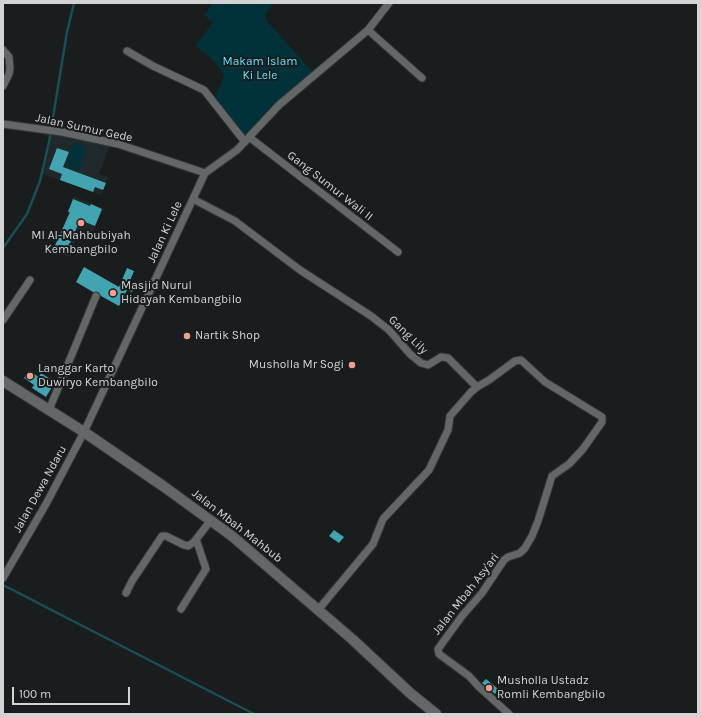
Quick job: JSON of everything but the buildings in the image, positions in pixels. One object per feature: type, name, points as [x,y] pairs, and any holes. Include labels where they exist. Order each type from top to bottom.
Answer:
[{"type":"street","points":[[205,173],[238,150],[279,105],[368,30],[389,3]]},
{"type":"street","points":[[368,30],[422,78]]},
{"type":"street","points":[[3,50],[8,57],[10,68],[9,74],[3,86]]},
{"type":"street","name":"Gang Sumur Wali II","points":[[127,51],[153,66],[204,90],[247,140],[398,252]]},
{"type":"street","name":"Jalan Sumur Gede","points":[[3,124],[51,130],[124,145],[205,173]]},
{"type":"street","name":"Jalan Ki Lele","points":[[84,432],[205,173]]},
{"type":"street","name":"Gang Lily","points":[[192,199],[235,222],[300,270],[371,316],[389,330],[410,354],[421,363],[428,365],[446,357],[453,362],[477,388]]},
{"type":"street","points":[[3,320],[30,280]]},
{"type":"street","points":[[49,410],[96,296]]},
{"type":"street","name":"Jalan Mbah Asy'ari","points":[[477,388],[515,361],[521,360],[544,382],[600,414],[603,418],[602,422],[583,449],[569,464],[552,476],[538,521],[525,548],[520,553],[504,560],[482,593],[462,616],[438,648],[439,654],[468,676],[509,714]]},
{"type":"street","name":"Jalan Mbah Mahbub","points":[[3,381],[84,432],[211,520],[249,549],[352,639],[410,693],[436,714]]},
{"type":"street","points":[[318,610],[373,544],[383,519],[429,470],[448,430],[450,416],[470,392],[477,388]]},
{"type":"street","name":"Jalan Dewa Ndaru","points":[[3,578],[84,432]]},
{"type":"street","points":[[126,593],[132,581],[162,536],[166,536],[187,546],[192,544],[211,520]]},
{"type":"street","points":[[181,609],[206,569],[196,539]]},
{"type":"shaded area","points":[[51,133],[110,145],[99,174],[108,177],[101,195],[42,174]]},
{"type":"shaded area","name":"MI Al-Mahbubiyah Kembangbilo","points":[[74,196],[103,209],[90,238],[79,233],[69,257],[53,250],[69,213],[67,212]]},
{"type":"green space","name":"Makam Islam Ki Lele","points":[[213,3],[274,3],[266,13],[265,19],[313,72],[274,104],[245,137],[215,98],[224,76],[222,72],[213,60],[196,46],[213,22],[204,15]]},
{"type":"green space","points":[[74,142],[87,147],[79,170],[66,166]]},
{"type":"waterway","points":[[3,248],[27,214],[40,181],[49,142],[67,32],[74,3]]},
{"type":"waterway","points":[[3,585],[254,714]]},
{"type":"place","name":"MI Al-Mahbubiyah Kembangbilo","points":[[81,223]]},
{"type":"place","name":"Masjid Nurul Hidayah Kembangbilo","points":[[113,293]]},
{"type":"place","name":"Nartik Shop","points":[[187,336]]},
{"type":"place","name":"Musholla Mr Sogi","points":[[352,365]]},
{"type":"place","name":"Langgar Karto Duwiryo Kembangbilo","points":[[30,376]]},
{"type":"place","name":"Musholla Ustadz Romli Kembangbilo","points":[[489,688]]}]
